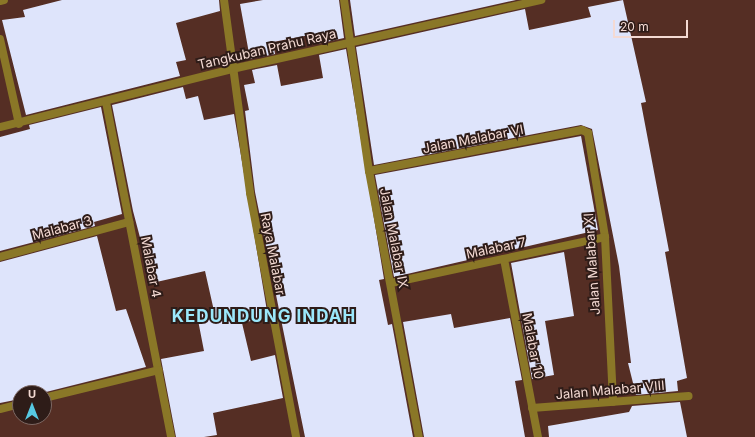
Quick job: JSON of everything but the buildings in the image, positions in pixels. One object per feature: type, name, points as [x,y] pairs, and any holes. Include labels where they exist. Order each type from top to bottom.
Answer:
[{"type":"street","points":[[0,1],[4,0]]},
{"type":"street","name":"Raya Malabar","points":[[224,0],[232,69],[250,194],[296,437]]},
{"type":"street","name":"Jalan Malabar IX","points":[[344,0],[352,42],[368,170],[391,283],[419,437]]},
{"type":"street","name":"Tangkuban Prahu Raya","points":[[0,127],[19,124],[232,69],[541,0]]},
{"type":"street","points":[[0,39],[19,124]]},
{"type":"street","name":"Malabar 4","points":[[106,102],[171,437]]},
{"type":"street","name":"Jalan Malabar VI","points":[[368,170],[582,130]]},
{"type":"street","name":"Jalan Malabar XI","points":[[582,130],[589,136],[605,237],[613,402]]},
{"type":"street","name":"Malabar 3","points":[[0,257],[129,222]]},
{"type":"street","name":"Malabar 7","points":[[391,283],[605,237]]},
{"type":"street","name":"Malabar 10","points":[[504,259],[538,437]]},
{"type":"street","points":[[52,396],[159,370]]},
{"type":"street","name":"Jalan Malabar VIII","points":[[532,408],[689,396]]},
{"type":"street","points":[[0,409],[12,406]]},
{"type":"district","name":"KEDUNDUNG INDAH","points":[[264,317]]}]
